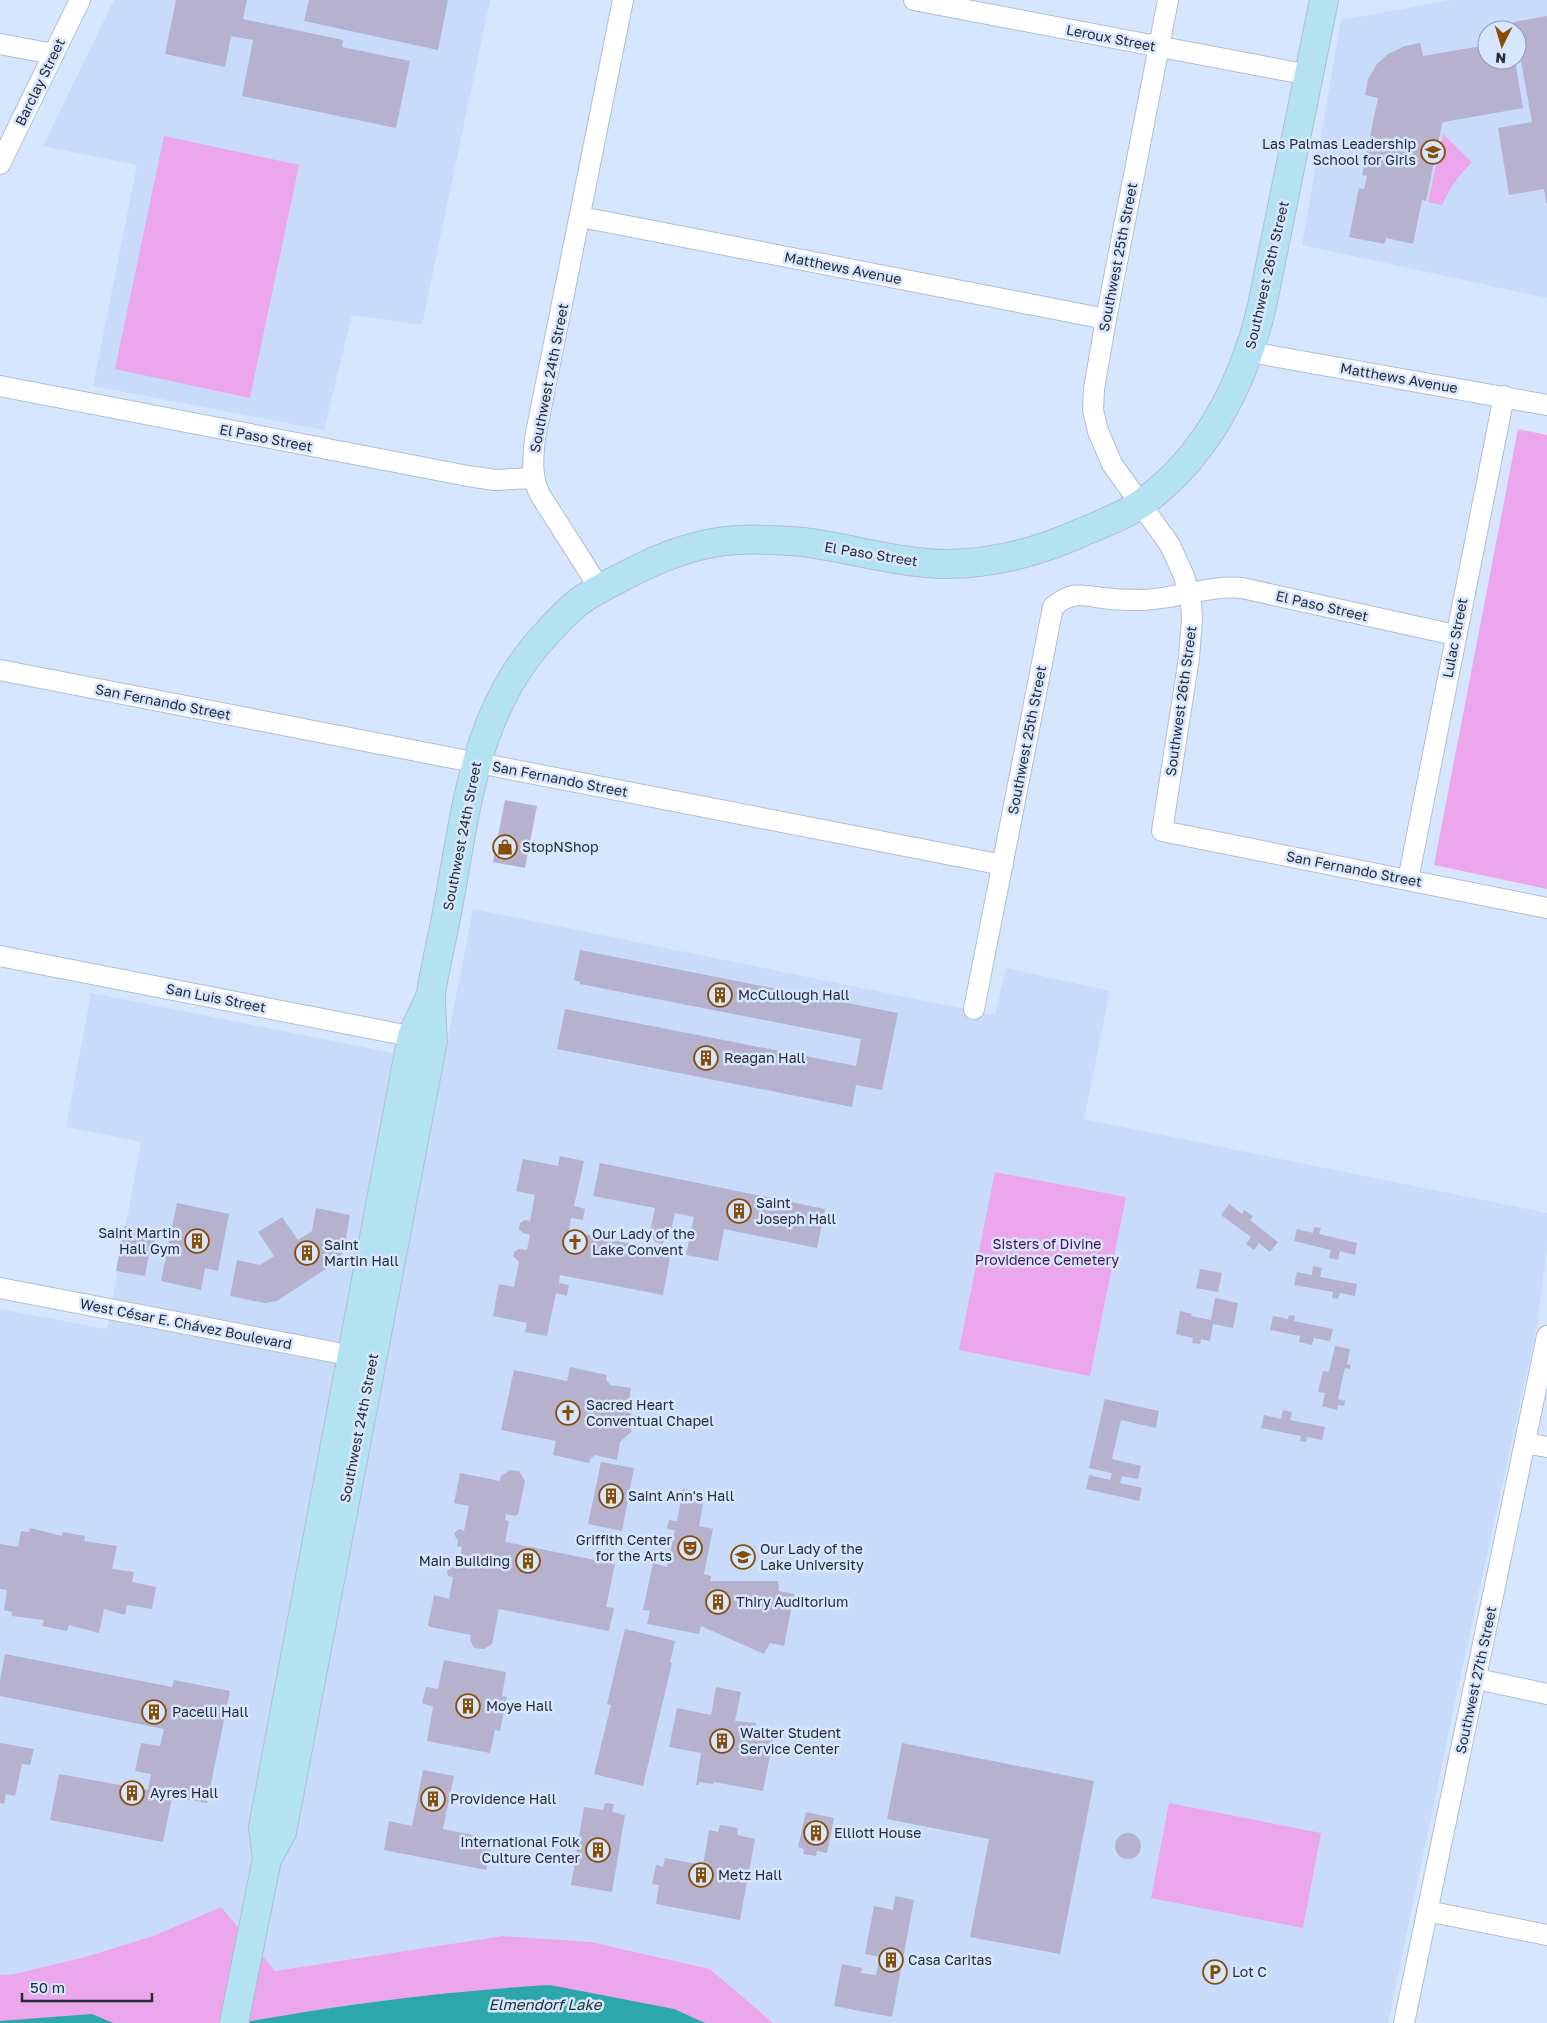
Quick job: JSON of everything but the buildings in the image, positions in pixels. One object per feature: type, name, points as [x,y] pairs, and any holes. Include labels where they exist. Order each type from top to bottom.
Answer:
[{"type":"main road","name":"Southwest 26th Street","points":[[1140,504],[1177,475],[1203,442],[1231,396],[1250,352],[1262,306],[1309,75],[1327,1]]},
{"type":"main road","name":"El Paso Street","points":[[600,588],[671,554],[736,540],[801,542],[895,560],[944,564],[990,561],[1024,554],[1058,543],[1140,504]]},
{"type":"main road","name":"Southwest 24th Street","points":[[236,2014],[267,1858],[282,1832],[362,1358],[466,802],[476,762],[501,697],[536,644],[579,602],[600,588]]},
{"type":"street","name":"Barclay Street","points":[[0,164],[80,0]]},
{"type":"street","name":"Southwest 24th Street","points":[[600,588],[539,493],[533,478],[535,438],[623,0]]},
{"type":"street","name":"Leroux Street","points":[[914,0],[1309,75]]},
{"type":"street","name":"Southwest 25th Street","points":[[1140,504],[1112,464],[1098,431],[1093,410],[1094,389],[1168,0]]},
{"type":"street","points":[[0,44],[54,54]]},
{"type":"street","name":"Matthews Avenue","points":[[581,216],[1106,319]]},
{"type":"street","name":"Matthews Avenue","points":[[1250,352],[1547,405]]},
{"type":"street","name":"El Paso Street","points":[[0,386],[468,476],[495,480],[533,478]]},
{"type":"street","name":"Lulac Street","points":[[1408,880],[1504,396]]},
{"type":"street","name":"Southwest 26th Street","points":[[1140,504],[1170,545],[1184,576],[1192,619],[1189,658],[1162,831]]},
{"type":"street","name":"El Paso Street","points":[[1188,593],[1226,587],[1242,588],[1455,636]]},
{"type":"street","name":"Southwest 25th Street","points":[[974,1009],[1053,607],[1067,597],[1080,594],[1104,598],[1145,600],[1188,593]]},
{"type":"street","name":"San Fernando Street","points":[[0,670],[1003,865]]},
{"type":"street","name":"San Fernando Street","points":[[1162,831],[1547,908]]},
{"type":"street","name":"San Luis Street","points":[[0,956],[422,1038]]},
{"type":"street","name":"West César E. Chávez Boulevard","points":[[0,1288],[362,1358]]},
{"type":"street","name":"Southwest 27th Street","points":[[1404,2023],[1547,1336]]},
{"type":"street","points":[[1525,1443],[1547,1448]]},
{"type":"street","points":[[1477,1679],[1547,1694]]},
{"type":"street","points":[[1427,1911],[1547,1935]]},
{"type":"shaded area","points":[[114,0],[490,0],[422,325],[352,315],[324,430],[93,386],[137,165],[43,146]]},
{"type":"shaded area","name":"Las Palmas Leadership School for Girls","points":[[1451,0],[1547,0],[1547,298],[1302,245],[1341,20]]},
{"type":"shaded area","name":"Our Lady of the Lake University","points":[[473,909],[995,1015],[1006,968],[1110,991],[1084,1119],[1547,1213],[1547,1247],[1537,1326],[1461,1674],[1388,2023],[773,2023],[710,1969],[591,1942],[503,1936],[275,1971],[220,1907],[153,1936],[82,1958],[14,1974],[0,1975],[0,1309],[107,1329],[141,1142],[66,1127],[91,993],[443,1063]]},
{"type":"green space","points":[[1443,134],[1472,162],[1455,182],[1442,205],[1428,202]]},
{"type":"green space","points":[[164,136],[299,165],[250,398],[115,369]]},
{"type":"green space","points":[[1518,429],[1547,435],[1547,889],[1434,865]]},
{"type":"green space","name":"Sisters of Divine Providence Cemetery","points":[[995,1172],[1126,1197],[1090,1376],[959,1350]]},
{"type":"green space","points":[[1169,1803],[1321,1833],[1303,1928],[1151,1898]]},
{"type":"green space","points":[[221,1907],[275,1971],[503,1936],[591,1942],[710,1969],[773,2023],[0,2023],[0,1975],[14,1974],[82,1958],[153,1936]]},
{"type":"water","name":"Elmendorf Lake","points":[[550,1985],[674,2009],[705,2023],[241,2023],[395,1999]]},
{"type":"water","points":[[92,2014],[113,2023],[0,2023],[0,2021]]},
{"type":"place","name":"Las Palmas Leadership School for Girls","points":[[1433,152]]},
{"type":"place","name":"StopNShop","points":[[505,847]]},
{"type":"place","name":"McCullough Hall","points":[[720,995]]},
{"type":"place","name":"Reagan Hall","points":[[706,1058]]},
{"type":"place","name":"Saint Joseph Hall","points":[[739,1211]]},
{"type":"place","name":"Saint Martin Hall Gym","points":[[197,1241]]},
{"type":"place","name":"Our Lady of the Lake Convent","points":[[575,1242]]},
{"type":"place","name":"Saint Martin Hall","points":[[307,1253]]},
{"type":"place","name":"Sacred Heart Conventual Chapel","points":[[568,1413]]},
{"type":"place","name":"Saint Ann's Hall","points":[[611,1496]]},
{"type":"place","name":"Griffith Center for the Arts","points":[[690,1548]]},
{"type":"place","name":"Our Lady of the Lake University","points":[[743,1557]]},
{"type":"place","name":"Main Building","points":[[528,1561]]},
{"type":"place","name":"Thiry Auditorium","points":[[718,1602]]},
{"type":"place","name":"Moye Hall","points":[[468,1706]]},
{"type":"place","name":"Pacelli Hall","points":[[154,1712]]},
{"type":"place","name":"Walter Student Service Center","points":[[722,1741]]},
{"type":"place","name":"Ayres Hall","points":[[132,1793]]},
{"type":"place","name":"Providence Hall","points":[[433,1799]]},
{"type":"place","name":"Elliott House","points":[[816,1833]]},
{"type":"place","name":"International Folk Culture Center","points":[[598,1850]]},
{"type":"place","name":"Metz Hall","points":[[701,1875]]},
{"type":"place","name":"Casa Caritas","points":[[891,1960]]},
{"type":"place","name":"Lot C","points":[[1215,1972]]}]
